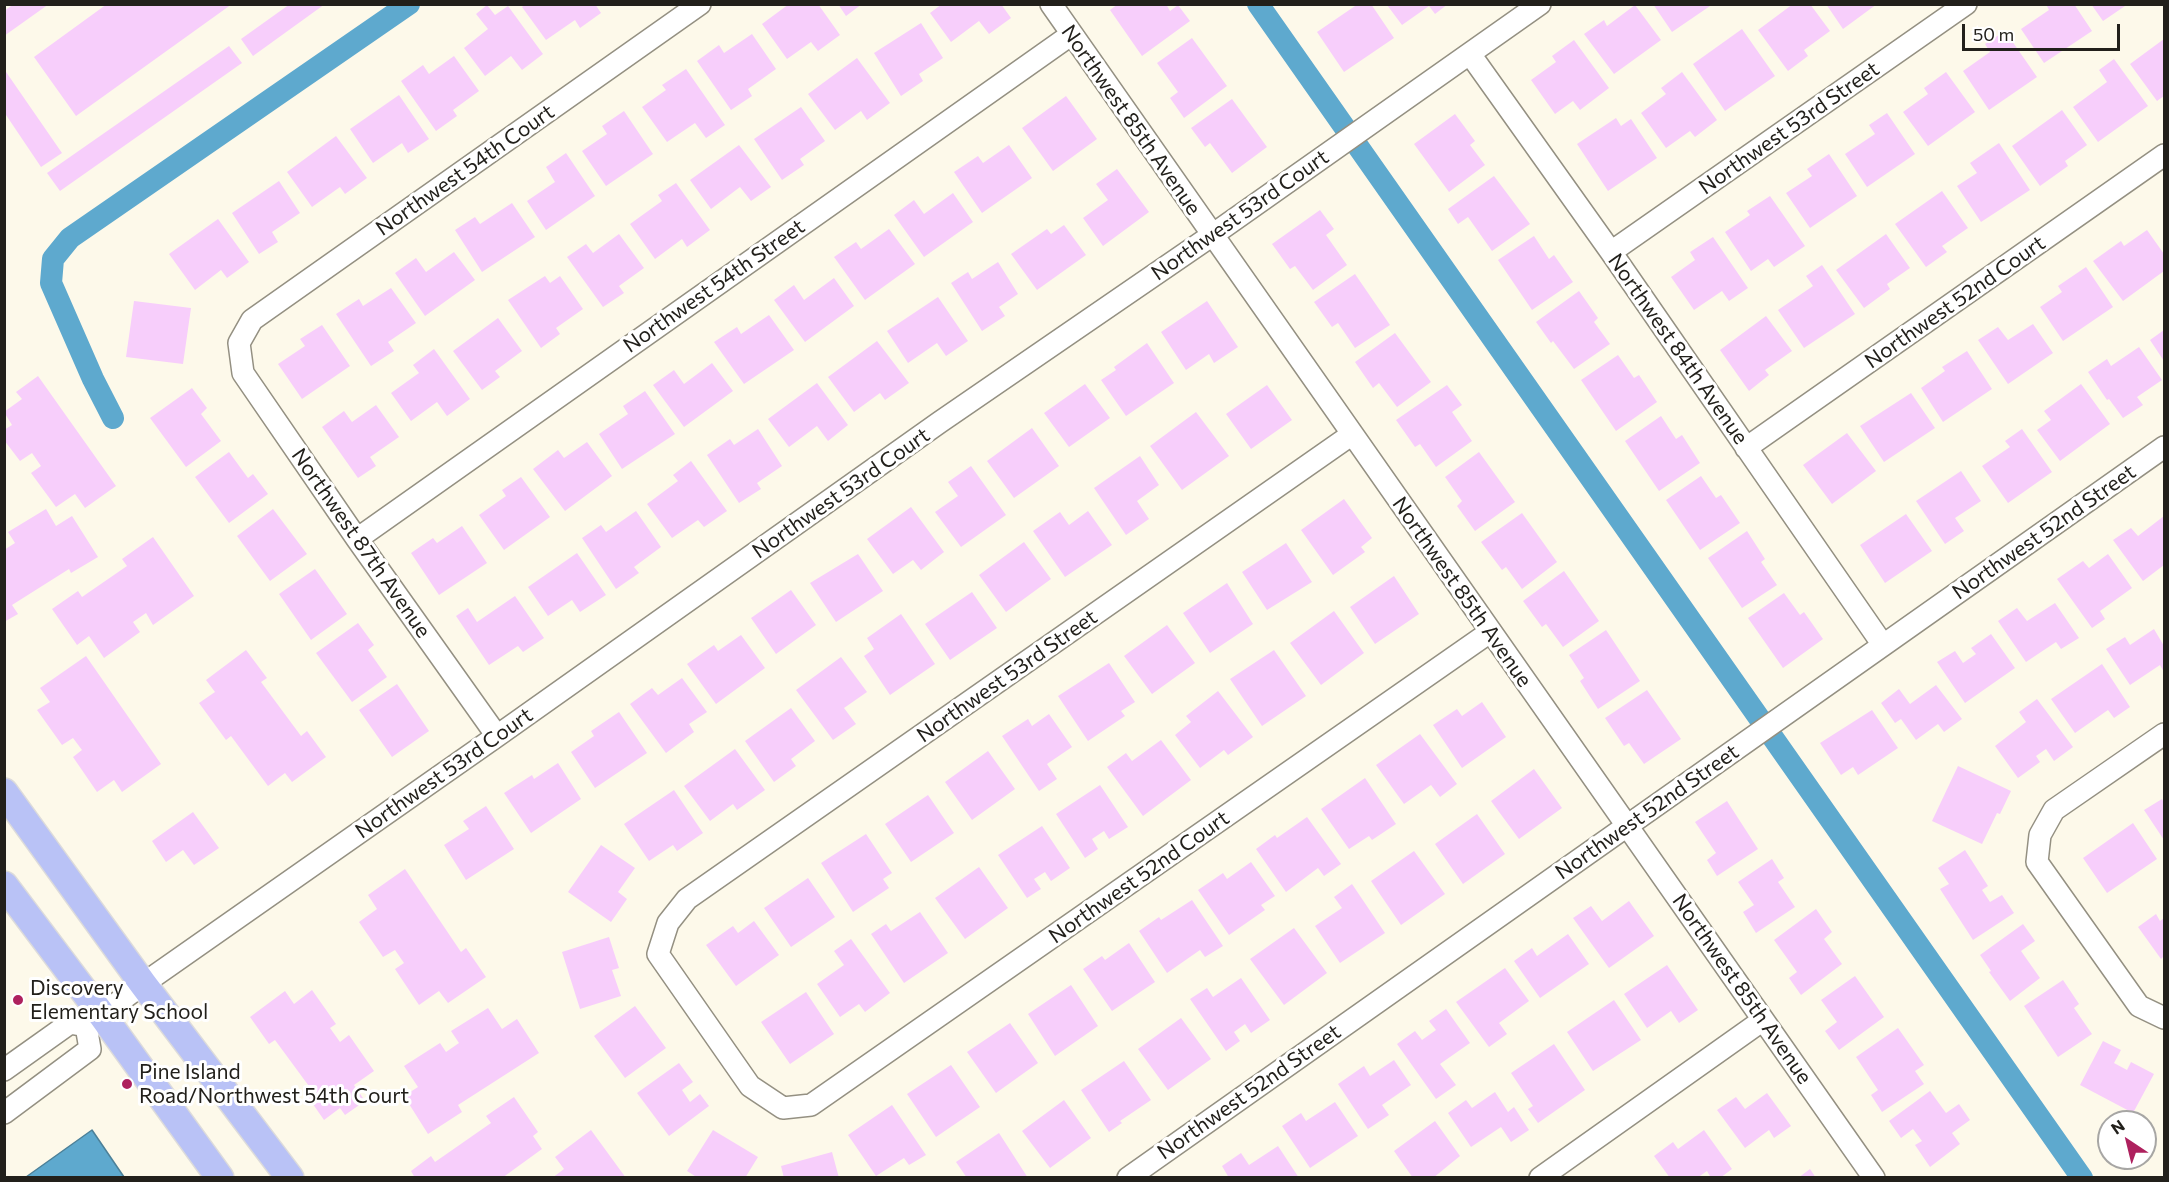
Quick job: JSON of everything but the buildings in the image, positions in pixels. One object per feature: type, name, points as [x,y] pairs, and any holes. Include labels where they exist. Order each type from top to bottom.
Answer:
[{"type":"main road","points":[[4,792],[143,984],[290,1178]]},
{"type":"main road","points":[[4,885],[94,1020],[220,1178]]},
{"type":"street","name":"Northwest 54th Court","points":[[239,343],[252,320],[700,4]]},
{"type":"street","name":"Northwest 85th Avenue","points":[[1051,4],[1211,236],[1875,1178]]},
{"type":"street","name":"Northwest 53rd Court","points":[[143,984],[940,422],[1326,156],[1540,4]]},
{"type":"street","name":"Northwest 53rd Street","points":[[1611,252],[1966,4]]},
{"type":"street","name":"Northwest 54th Street","points":[[357,539],[1072,34]]},
{"type":"street","name":"Northwest 84th Avenue","points":[[1470,54],[1611,252],[1883,645]]},
{"type":"street","name":"Northwest 52nd Court","points":[[1746,448],[2164,155]]},
{"type":"street","name":"Northwest 87th Avenue","points":[[239,343],[243,373],[497,736]]},
{"type":"street","name":"Northwest 53rd Street","points":[[783,1108],[750,1086],[658,954],[668,923],[687,899],[1352,435]]},
{"type":"street","name":"Northwest 52nd Street","points":[[1128,1178],[2164,447]]},
{"type":"street","name":"Northwest 52nd Court","points":[[783,1108],[812,1105],[1490,632]]},
{"type":"street","points":[[2164,734],[2054,810],[2040,836],[2037,862],[2139,1006],[2164,1018]]},
{"type":"street","points":[[4,1070],[70,1023],[94,1020],[143,984]]},
{"type":"street","points":[[4,1113],[90,1049],[94,1020]]},
{"type":"street","points":[[1540,1178],[1762,1020]]},
{"type":"water","points":[[92,1130],[124,1177],[26,1177]]},
{"type":"waterway","points":[[113,418],[93,379],[51,283],[53,259],[70,238],[409,4]]},
{"type":"waterway","points":[[1258,4],[2082,1178]]},
{"type":"place","name":"Discovery Elementary School","points":[[18,1000]]},
{"type":"place","name":"Pine Island Road/Northwest 54th Court","points":[[127,1084]]}]
